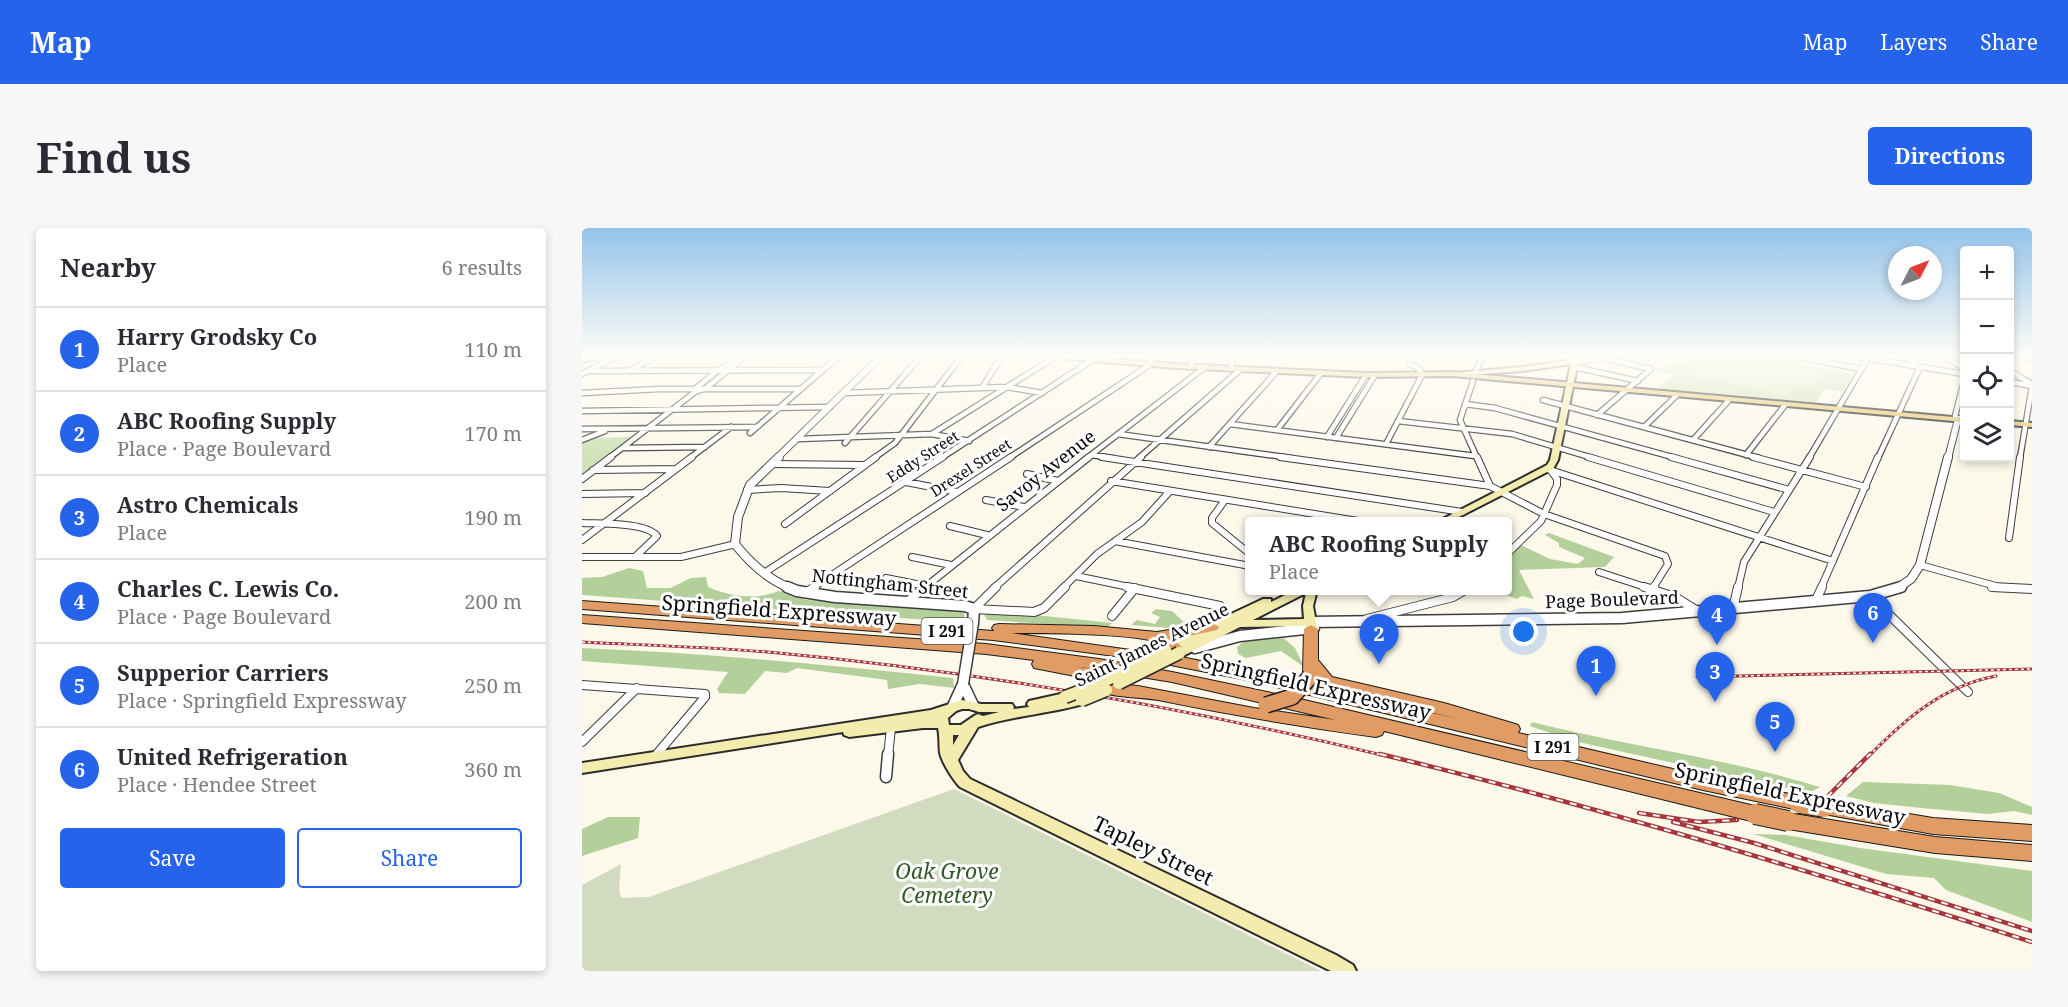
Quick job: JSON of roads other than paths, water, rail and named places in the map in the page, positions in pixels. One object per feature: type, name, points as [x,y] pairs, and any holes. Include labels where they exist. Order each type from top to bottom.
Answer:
[{"type":"highway","name":"Springfield Expressway","points":[[582,605],[993,635],[1155,657],[1252,676],[1704,783],[1799,803],[1933,826],[2032,833]]},
{"type":"highway","name":"Springfield Expressway","points":[[582,619],[1028,654],[1173,677],[1788,821],[1935,845],[2032,853]]},
{"type":"highway","points":[[934,645],[1249,705],[1266,705],[1295,696],[1301,691],[1311,669],[1311,625]]},
{"type":"highway","points":[[912,628],[1094,630],[1156,636],[1180,634],[1212,627]]},
{"type":"highway","points":[[1156,636],[1173,650]]},
{"type":"highway","points":[[1311,669],[1316,670],[1327,681],[1481,720],[1596,757]]},
{"type":"highway","points":[[1107,686],[1254,714],[1345,726],[1492,752]]},
{"type":"main road","points":[[1452,517],[1547,469],[1554,460],[1569,392]]},
{"type":"main road","points":[[1635,392],[1960,419]]},
{"type":"main road","name":"Saint James Avenue","points":[[973,725],[1009,713],[1048,709],[1082,700],[1212,627],[1280,595]]},
{"type":"main road","name":"Saint James Avenue","points":[[1173,650],[1237,624],[1296,595]]},
{"type":"main road","points":[[1311,595],[1308,606],[1311,625]]},
{"type":"main road","name":"Page Boulevard","points":[[1212,627],[1237,624],[1311,625]]},
{"type":"main road","name":"Saint James Avenue","points":[[976,707],[1024,705],[1107,686]]},
{"type":"main road","points":[[582,768],[798,735],[950,709],[965,704],[976,707],[980,715],[951,760]]},
{"type":"main road","points":[[942,726],[942,717],[950,709]]},
{"type":"main road","points":[[798,735],[891,728],[923,723],[956,731],[973,725]]},
{"type":"main road","name":"Tapley Street","points":[[942,726],[946,734],[947,755],[954,772],[964,783],[1321,956],[1347,971]]},
{"type":"street","points":[[582,393],[624,392]]},
{"type":"street","points":[[582,393],[640,392]]},
{"type":"street","points":[[582,479],[693,392]]},
{"type":"street","points":[[750,433],[797,392]]},
{"type":"street","points":[[582,557],[681,557],[736,544],[738,517],[747,490],[844,393],[875,392]]},
{"type":"street","points":[[847,440],[889,392]]},
{"type":"street","points":[[785,524],[901,436],[935,392]]},
{"type":"street","points":[[932,434],[999,392]]},
{"type":"street","points":[[1035,392],[1043,393]]},
{"type":"street","name":"Drexel Street","points":[[805,592],[1109,392]]},
{"type":"street","name":"Savoy Avenue","points":[[908,602],[987,535],[1173,392]]},
{"type":"street","points":[[950,709],[963,684],[974,609],[1024,559],[1215,392]]},
{"type":"street","points":[[1209,447],[1259,392]]},
{"type":"street","points":[[1277,430],[1307,392]]},
{"type":"street","points":[[1328,437],[1356,392]]},
{"type":"street","points":[[1336,438],[1365,392]]},
{"type":"street","points":[[1386,444],[1413,392]]},
{"type":"street","points":[[1470,392],[1460,420],[1490,486]]},
{"type":"street","points":[[1597,415],[1625,392]]},
{"type":"street","points":[[1733,609],[1744,562],[1848,392]]},
{"type":"street","points":[[1816,600],[1908,392]]},
{"type":"street","points":[[2009,538],[2031,392]]},
{"type":"street","name":"Eddy Street","points":[[764,573],[1043,393]]},
{"type":"street","points":[[1644,427],[1677,395]]},
{"type":"street","points":[[1543,400],[1866,487]]},
{"type":"street","points":[[1693,440],[1730,400]]},
{"type":"street","points":[[1960,402],[1955,416],[1960,418]]},
{"type":"street","points":[[1465,404],[1495,408],[1789,490]]},
{"type":"street","points":[[1746,455],[1785,405]]},
{"type":"street","points":[[582,411],[830,407]]},
{"type":"street","points":[[1398,421],[1512,434],[1774,512]]},
{"type":"street","points":[[1230,424],[1475,456]]},
{"type":"street","name":"Page Boulevard","points":[[1173,650],[1240,634],[1311,625],[1356,622],[1622,618],[1870,596],[1894,591],[1907,584],[1920,565],[1960,426]]},
{"type":"street","points":[[582,429],[756,427]]},
{"type":"street","points":[[582,540],[731,428]]},
{"type":"street","points":[[582,440],[610,429]]},
{"type":"street","points":[[798,439],[847,440],[932,434],[969,441]]},
{"type":"street","points":[[1118,434],[1490,486],[1544,514],[1665,556],[1668,564],[1653,589]]},
{"type":"street","points":[[622,448],[705,447]]},
{"type":"street","points":[[1091,455],[1462,512]]},
{"type":"street","points":[[772,464],[865,465]]},
{"type":"street","points":[[593,470],[676,469]]},
{"type":"street","points":[[1547,469],[1833,561]]},
{"type":"street","points":[[1512,549],[1535,529],[1557,485],[1556,475],[1547,469]]},
{"type":"street","points":[[1027,474],[1058,481]]},
{"type":"street","points":[[1111,481],[1332,517]]},
{"type":"street","points":[[906,482],[957,492]]},
{"type":"street","points":[[747,490],[830,491]]},
{"type":"street","points":[[1076,576],[1097,554],[1142,522],[1170,491]]},
{"type":"street","points":[[582,494],[645,493]]},
{"type":"street","points":[[986,500],[1024,507]]},
{"type":"street","points":[[1225,500],[1212,518],[1212,523],[1245,550]]},
{"type":"street","points":[[582,523],[629,525],[656,533],[654,542],[635,557]]},
{"type":"street","points":[[950,526],[987,535]]},
{"type":"street","points":[[1115,542],[1245,565]]},
{"type":"street","name":"Nottingham Street","points":[[736,544],[743,557],[787,588],[805,592],[965,606],[974,609],[1035,612],[1050,604],[1076,576]]},
{"type":"street","points":[[912,557],[951,565]]},
{"type":"street","points":[[1920,565],[1996,588],[2032,589]]},
{"type":"street","points":[[1599,572],[1681,600],[1700,612]]},
{"type":"street","points":[[1076,576],[1220,606]]},
{"type":"street","points":[[886,578],[926,586]]},
{"type":"street","points":[[1112,616],[1135,588]]},
{"type":"street","points":[[1356,622],[1457,595]]},
{"type":"street","points":[[1870,596],[1968,692]]},
{"type":"street","name":"Page Boulevard","points":[[1311,625],[1386,622]]},
{"type":"street","points":[[963,684],[968,699],[976,707]]},
{"type":"street","points":[[582,685],[705,694],[705,697],[656,755]]},
{"type":"street","points":[[582,742],[637,688]]},
{"type":"street","points":[[886,777],[891,728]]},
{"type":"railway","points":[[582,642],[768,652],[924,669],[1156,707],[1386,756]]},
{"type":"railway","points":[[1697,677],[2032,669]]},
{"type":"railway","points":[[1869,756],[1897,729],[1926,706],[1959,687],[1996,676]]},
{"type":"railway","points":[[1380,754],[1462,774],[1708,842],[2032,942]]},
{"type":"railway","points":[[1827,797],[1870,754]]},
{"type":"railway","points":[[1639,813],[1699,822],[1737,820]]},
{"type":"railway","points":[[1673,822],[1754,843],[2032,931]]},
{"type":"place","name":"United Refrigeration","points":[[1873,643]]},
{"type":"place","name":"Charles C. Lewis Co.","points":[[1717,645]]},
{"type":"place","name":"ABC Roofing Supply","points":[[1379,664]]},
{"type":"place","name":"Harry Grodsky Co","points":[[1596,696]]},
{"type":"place","name":"Astro Chemicals","points":[[1715,702]]},
{"type":"place","name":"Supperior Carriers","points":[[1775,752]]},
{"type":"park label","name":"Oak Grove Cemetery","points":[[947,884]]}]
